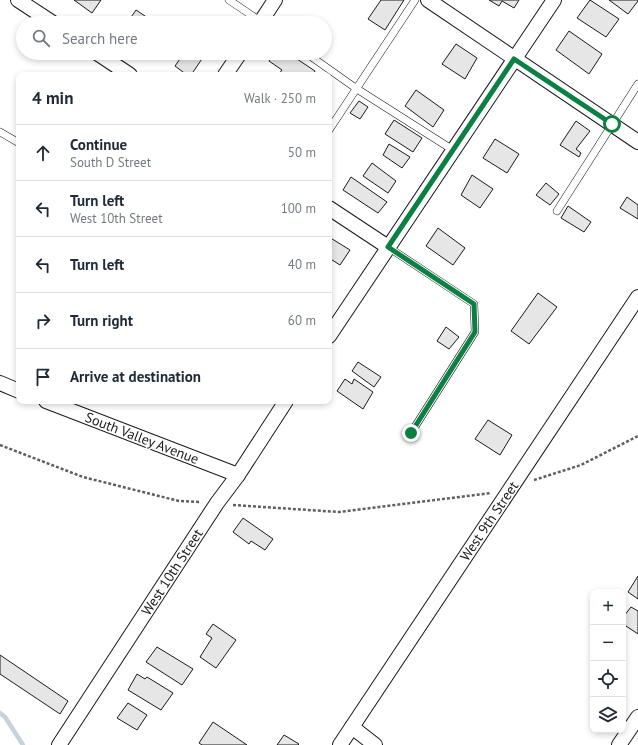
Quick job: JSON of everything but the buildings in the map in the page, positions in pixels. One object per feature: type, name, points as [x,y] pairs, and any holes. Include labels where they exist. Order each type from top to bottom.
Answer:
[{"type":"street","points":[[18,0],[42,16]]},
{"type":"street","points":[[265,16],[275,0]]},
{"type":"street","points":[[428,0],[638,142]]},
{"type":"street","points":[[332,331],[554,0]]},
{"type":"street","points":[[108,60],[126,72]]},
{"type":"street","points":[[227,72],[235,60]]},
{"type":"street","points":[[332,210],[388,247]]},
{"type":"street","name":"West 9th Street","points":[[340,745],[638,297]]},
{"type":"street","points":[[0,383],[16,390]]},
{"type":"street","name":"South Valley Avenue","points":[[54,404],[238,475]]},
{"type":"street","name":"West 10th Street","points":[[59,745],[284,404]]},
{"type":"street","points":[[619,745],[638,717]]},
{"type":"street","points":[[352,727],[375,745]]},
{"type":"lane","points":[[229,0],[252,16]]},
{"type":"lane","points":[[332,125],[415,0]]},
{"type":"lane","points":[[316,60],[356,89],[453,150]]},
{"type":"lane","points":[[557,211],[638,84]]},
{"type":"lane","points":[[0,132],[16,141]]},
{"type":"lane","points":[[388,247],[474,304],[475,332],[411,433]]},
{"type":"path","points":[[0,444],[83,477],[179,501],[339,512],[499,492],[581,465],[638,436]]},
{"type":"waterway","points":[[0,713],[5,717],[23,745]]},
{"type":"route","points":[[411,433],[475,332],[474,304],[388,247],[514,59],[612,124]]}]
